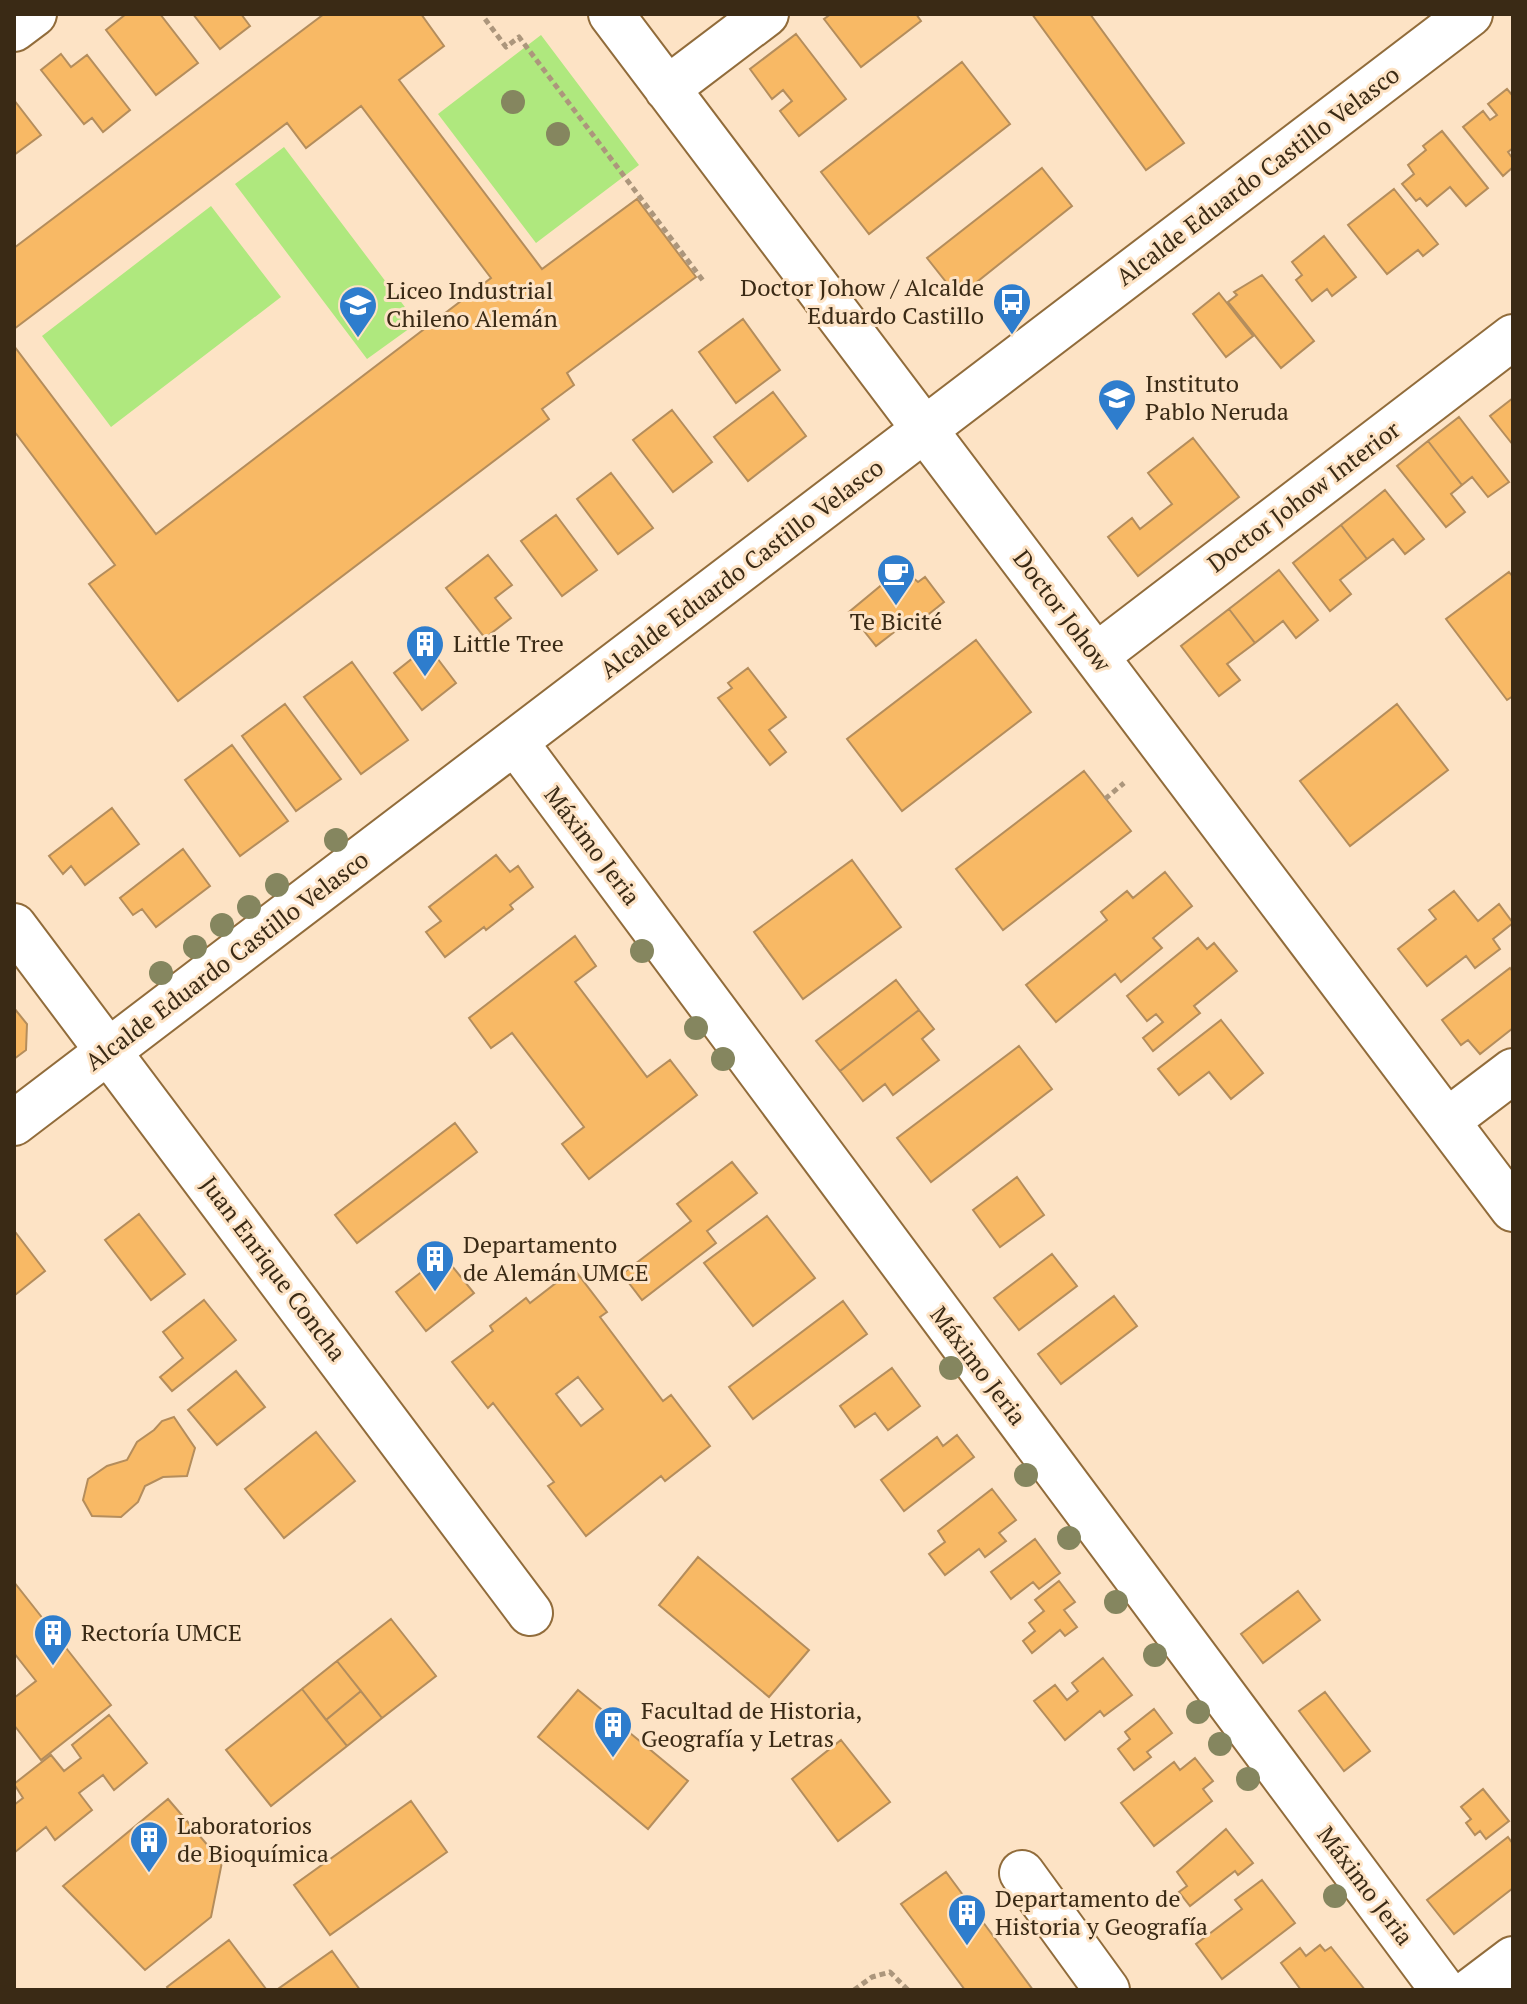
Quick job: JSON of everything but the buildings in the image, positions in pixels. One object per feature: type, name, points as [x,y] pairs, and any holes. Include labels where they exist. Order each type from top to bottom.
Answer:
[{"type":"street","points":[[14,29],[34,14]]},
{"type":"street","name":"Doctor Johow","points":[[611,14],[1513,1209]]},
{"type":"street","points":[[667,89],[766,14]]},
{"type":"street","name":"Alcalde Eduardo Castillo Velasco","points":[[14,1123],[1470,14]]},
{"type":"street","name":"Doctor Johow Interior","points":[[1096,656],[1513,337]]},
{"type":"street","name":"Máximo Jeria","points":[[515,742],[1443,1990]]},
{"type":"street","name":"Juan Enrique Concha","points":[[14,926],[530,1613]]},
{"type":"street","points":[[1447,1121],[1513,1071]]},
{"type":"street","points":[[1022,1873],[1107,1990]]},
{"type":"street","points":[[1472,1990],[1513,1959]]},
{"type":"path","points":[[485,19],[506,47],[519,37],[704,282]]},
{"type":"path","points":[[1105,799],[1124,783]]},
{"type":"path","points":[[854,1990],[872,1977],[890,1972],[908,1990]]},
{"type":"green space","points":[[541,35],[639,165],[536,243],[438,114]]},
{"type":"green space","points":[[284,147],[417,323],[367,359],[235,184]]},
{"type":"green space","points":[[211,206],[281,297],[111,427],[42,336]]},
{"type":"place","name":"Doctor Johow / Alcalde Eduardo Castillo","points":[[1012,336]]},
{"type":"place","name":"Liceo Industrial Chileno Alemán","points":[[358,339]]},
{"type":"place","name":"Instituto Pablo Neruda","points":[[1117,432]]},
{"type":"place","name":"Te Bicité","points":[[896,607]]},
{"type":"place","name":"Little Tree","points":[[425,678]]},
{"type":"place","name":"Departamento de Alemán UMCE","points":[[435,1293]]},
{"type":"place","name":"Rectoría UMCE","points":[[53,1667]]},
{"type":"place","name":"Facultad de Historia, Geografía y Letras","points":[[613,1759]]},
{"type":"place","name":"Laboratorios de Bioquímica","points":[[149,1874]]},
{"type":"place","name":"Departamento de Historia y Geografía","points":[[967,1947]]}]
